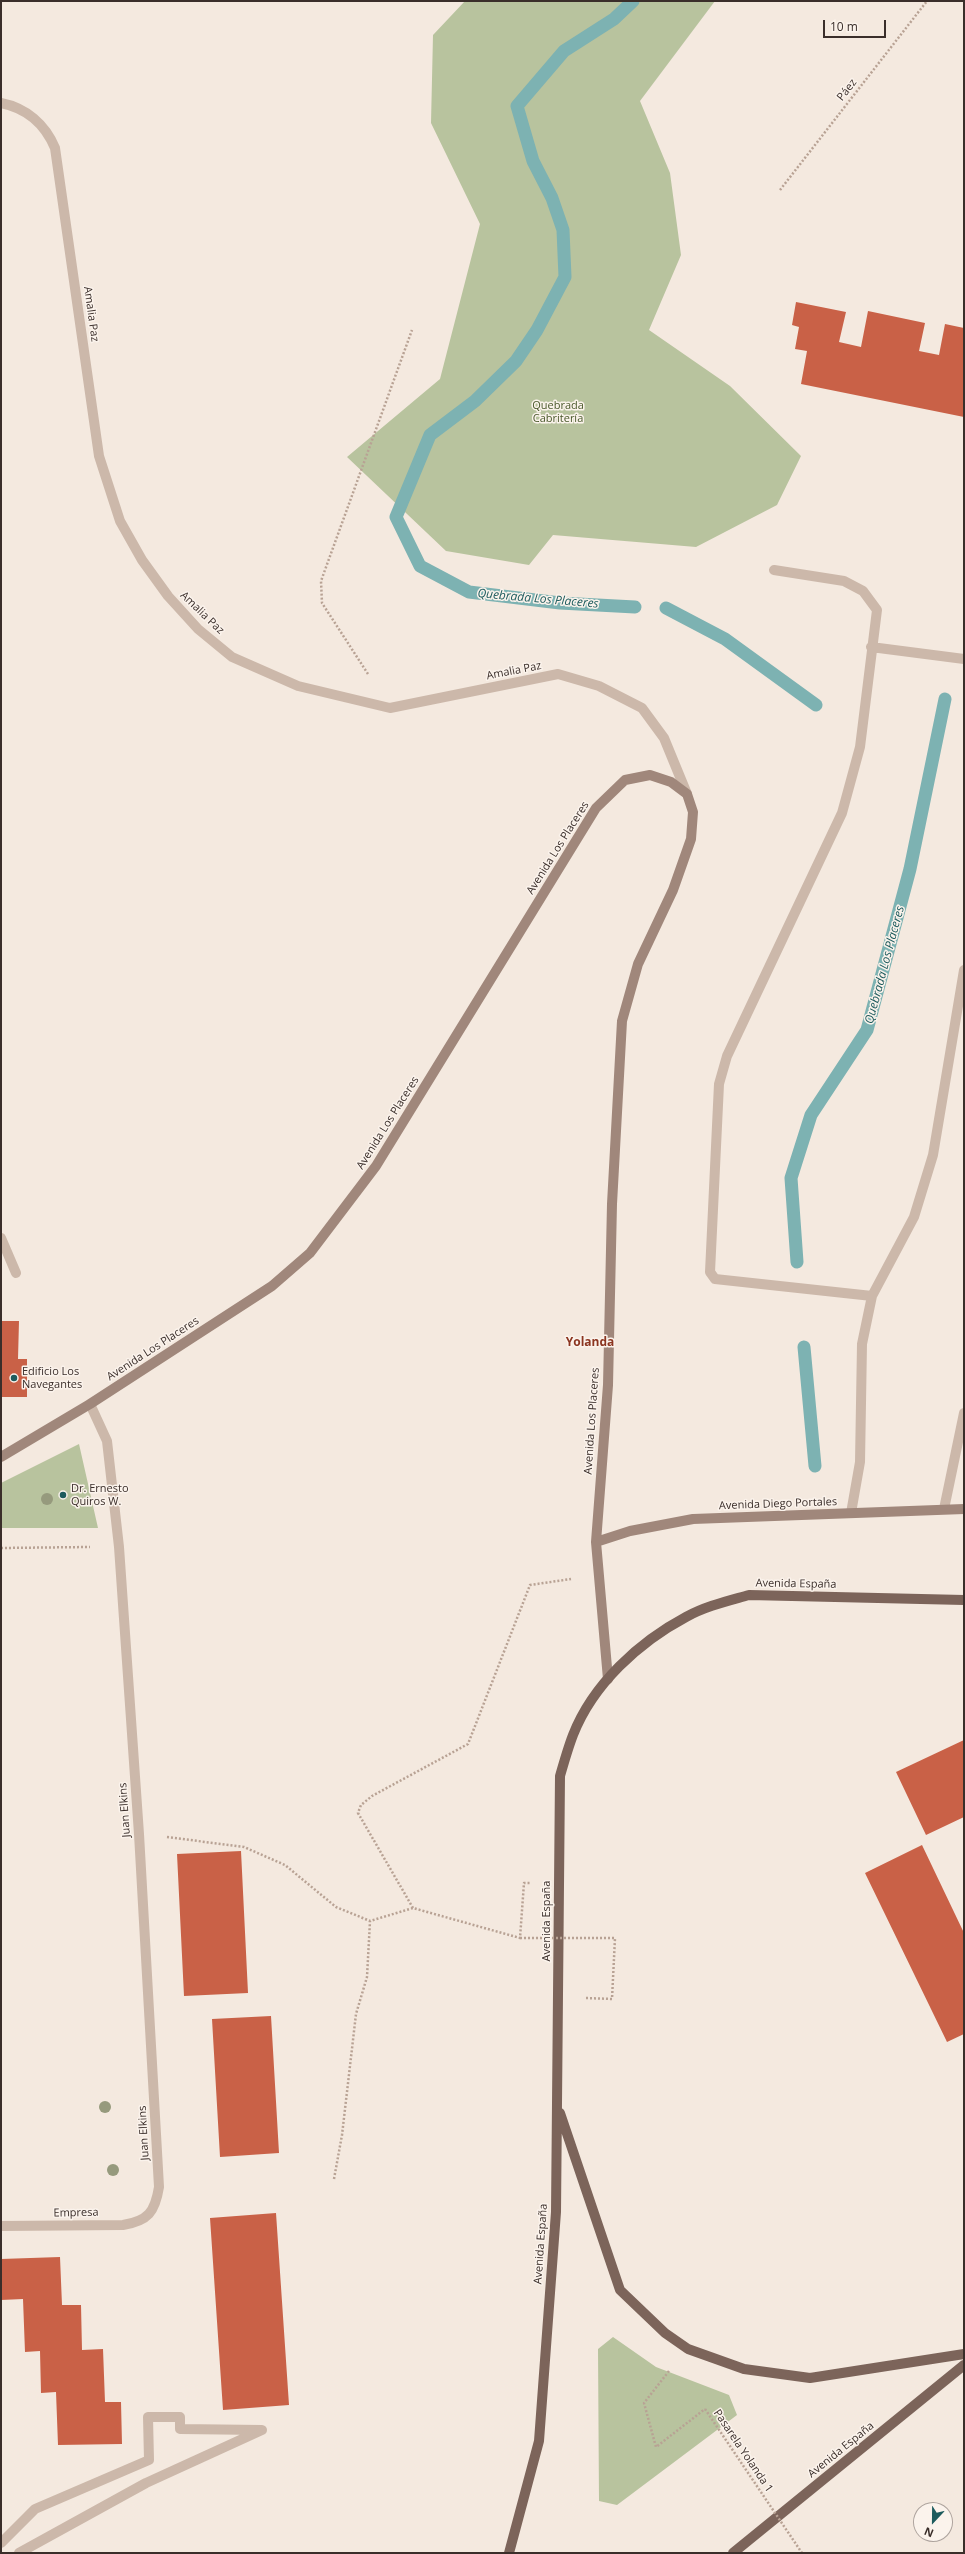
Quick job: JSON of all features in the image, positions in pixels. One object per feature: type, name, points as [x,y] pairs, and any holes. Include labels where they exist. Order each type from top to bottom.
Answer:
[{"type":"main road","name":"Avenida Los Placeres","points":[[1,1457],[90,1404],[272,1286],[310,1253],[376,1166],[596,808],[625,780],[650,775],[671,782],[688,794],[693,812],[691,840],[673,890],[638,964],[622,1021],[612,1204],[608,1385],[596,1542],[608,1679]]},
{"type":"main road","name":"Avenida Diego Portales","points":[[596,1542],[630,1531],[693,1519],[944,1508],[964,1509]]},
{"type":"main road","name":"Avenida España","points":[[509,2553],[539,2441],[556,2212],[560,1776],[573,1734],[608,1679],[637,1651],[658,1634],[682,1620],[718,1604],[750,1595],[964,1600]]},
{"type":"main road","points":[[558,2105],[620,2290],[664,2333],[688,2349],[744,2369],[810,2378],[964,2354]]},
{"type":"main road","name":"Avenida España","points":[[733,2553],[964,2365]]},
{"type":"street","name":"Amalia Paz","points":[[1,103],[15,106],[28,114],[49,133],[55,148],[98,456],[120,521],[142,560],[168,596],[198,629],[232,657],[298,686],[390,708],[558,674],[599,686],[642,708],[664,738],[688,794]]},
{"type":"street","points":[[774,570],[844,582],[863,591],[876,610],[870,647],[860,747],[842,813],[727,1056],[719,1084],[709,1263],[710,1272],[715,1279],[872,1296]]},
{"type":"street","points":[[870,647],[964,659]]},
{"type":"street","points":[[851,1513],[860,1462],[862,1344],[872,1296],[914,1217],[933,1155],[964,970]]},
{"type":"street","points":[[1,1238],[16,1273]]},
{"type":"street","name":"Juan Elkins","points":[[90,1404],[107,1441],[119,1547],[139,1834],[160,2188],[157,2204],[149,2215]]},
{"type":"street","points":[[944,1508],[964,1413]]},
{"type":"street","name":"Empresa","points":[[1,2226],[123,2225],[138,2222],[149,2215]]},
{"type":"street","points":[[1,2543],[35,2509],[148,2460],[148,2417],[180,2417],[180,2429],[262,2430],[146,2483],[19,2553]]},
{"type":"path","name":"Páez","points":[[780,190],[927,1]]},
{"type":"path","points":[[390,708],[322,603],[321,581],[412,330]]},
{"type":"path","points":[[1,1548],[119,1547]]},
{"type":"path","points":[[413,1908],[358,1813],[361,1805],[372,1796],[468,1744],[530,1585],[554,1580],[598,1576]]},
{"type":"path","points":[[139,1834],[244,1847],[284,1865],[336,1907],[370,1920],[413,1908],[520,1938],[615,1938],[612,1999]]},
{"type":"path","points":[[520,1938],[524,1883]]},
{"type":"path","points":[[334,2178],[342,2135],[356,2014],[367,1977],[370,1920]]},
{"type":"path","name":"Pasarela Yolanda 1","points":[[688,2349],[644,2403],[656,2447],[705,2409],[802,2553]]},
{"type":"green space","name":"Quebrada Cabritería","points":[[465,1],[715,1],[640,101],[670,173],[681,255],[649,330],[730,386],[801,456],[777,505],[696,547],[553,535],[529,565],[446,551],[347,457],[440,379],[480,224],[431,123],[433,35]]},
{"type":"green space","points":[[79,1444],[98,1528],[1,1528],[1,1483]]},
{"type":"green space","points":[[613,2337],[656,2367],[729,2395],[737,2415],[617,2505],[599,2501],[598,2349]]},
{"type":"building","points":[[796,302],[846,312],[839,342],[861,347],[868,311],[925,323],[919,351],[939,355],[945,324],[964,328],[964,417],[801,384],[807,351],[795,349],[799,327],[792,325]]},
{"type":"building","name":"Edificio Los Navegantes","points":[[1,1321],[19,1321],[18,1359],[27,1359],[27,1397],[1,1397]]},
{"type":"building","points":[[964,1740],[964,1817],[926,1835],[896,1772]]},
{"type":"building","points":[[922,1845],[964,1933],[964,2034],[947,2042],[865,1873]]},
{"type":"building","points":[[241,1851],[248,1993],[184,1996],[177,1854]]},
{"type":"building","points":[[271,2016],[279,2153],[220,2157],[212,2019]]},
{"type":"building","points":[[276,2213],[289,2405],[223,2410],[210,2218]]},
{"type":"building","points":[[60,2257],[62,2305],[81,2305],[82,2350],[103,2349],[105,2402],[121,2402],[122,2444],[58,2445],[56,2392],[41,2393],[40,2351],[25,2352],[23,2299],[1,2300],[1,2259]]},
{"type":"waterway","name":"Quebrada Los Placeres","points":[[633,1],[614,19],[564,51],[517,106],[533,161],[552,198],[563,230],[565,277],[537,330],[516,361],[475,401],[430,435],[396,517],[420,566],[469,592],[560,603],[635,607]]},
{"type":"waterway","name":"Quebrada Los Placeres","points":[[666,608],[725,639],[816,705]]},
{"type":"waterway","name":"Quebrada Los Placeres","points":[[797,1262],[791,1178],[811,1115],[867,1030],[910,869],[945,699]]},
{"type":"waterway","name":"Quebrada Los Placeres","points":[[804,1347],[815,1466]]},
{"type":"place","name":"Edificio Los Navegantes","points":[[14,1378]]},
{"type":"place","name":"Dr. Ernesto Quiros W.","points":[[63,1495]]},
{"type":"district","name":"Yolanda","points":[[590,1343]]}]
